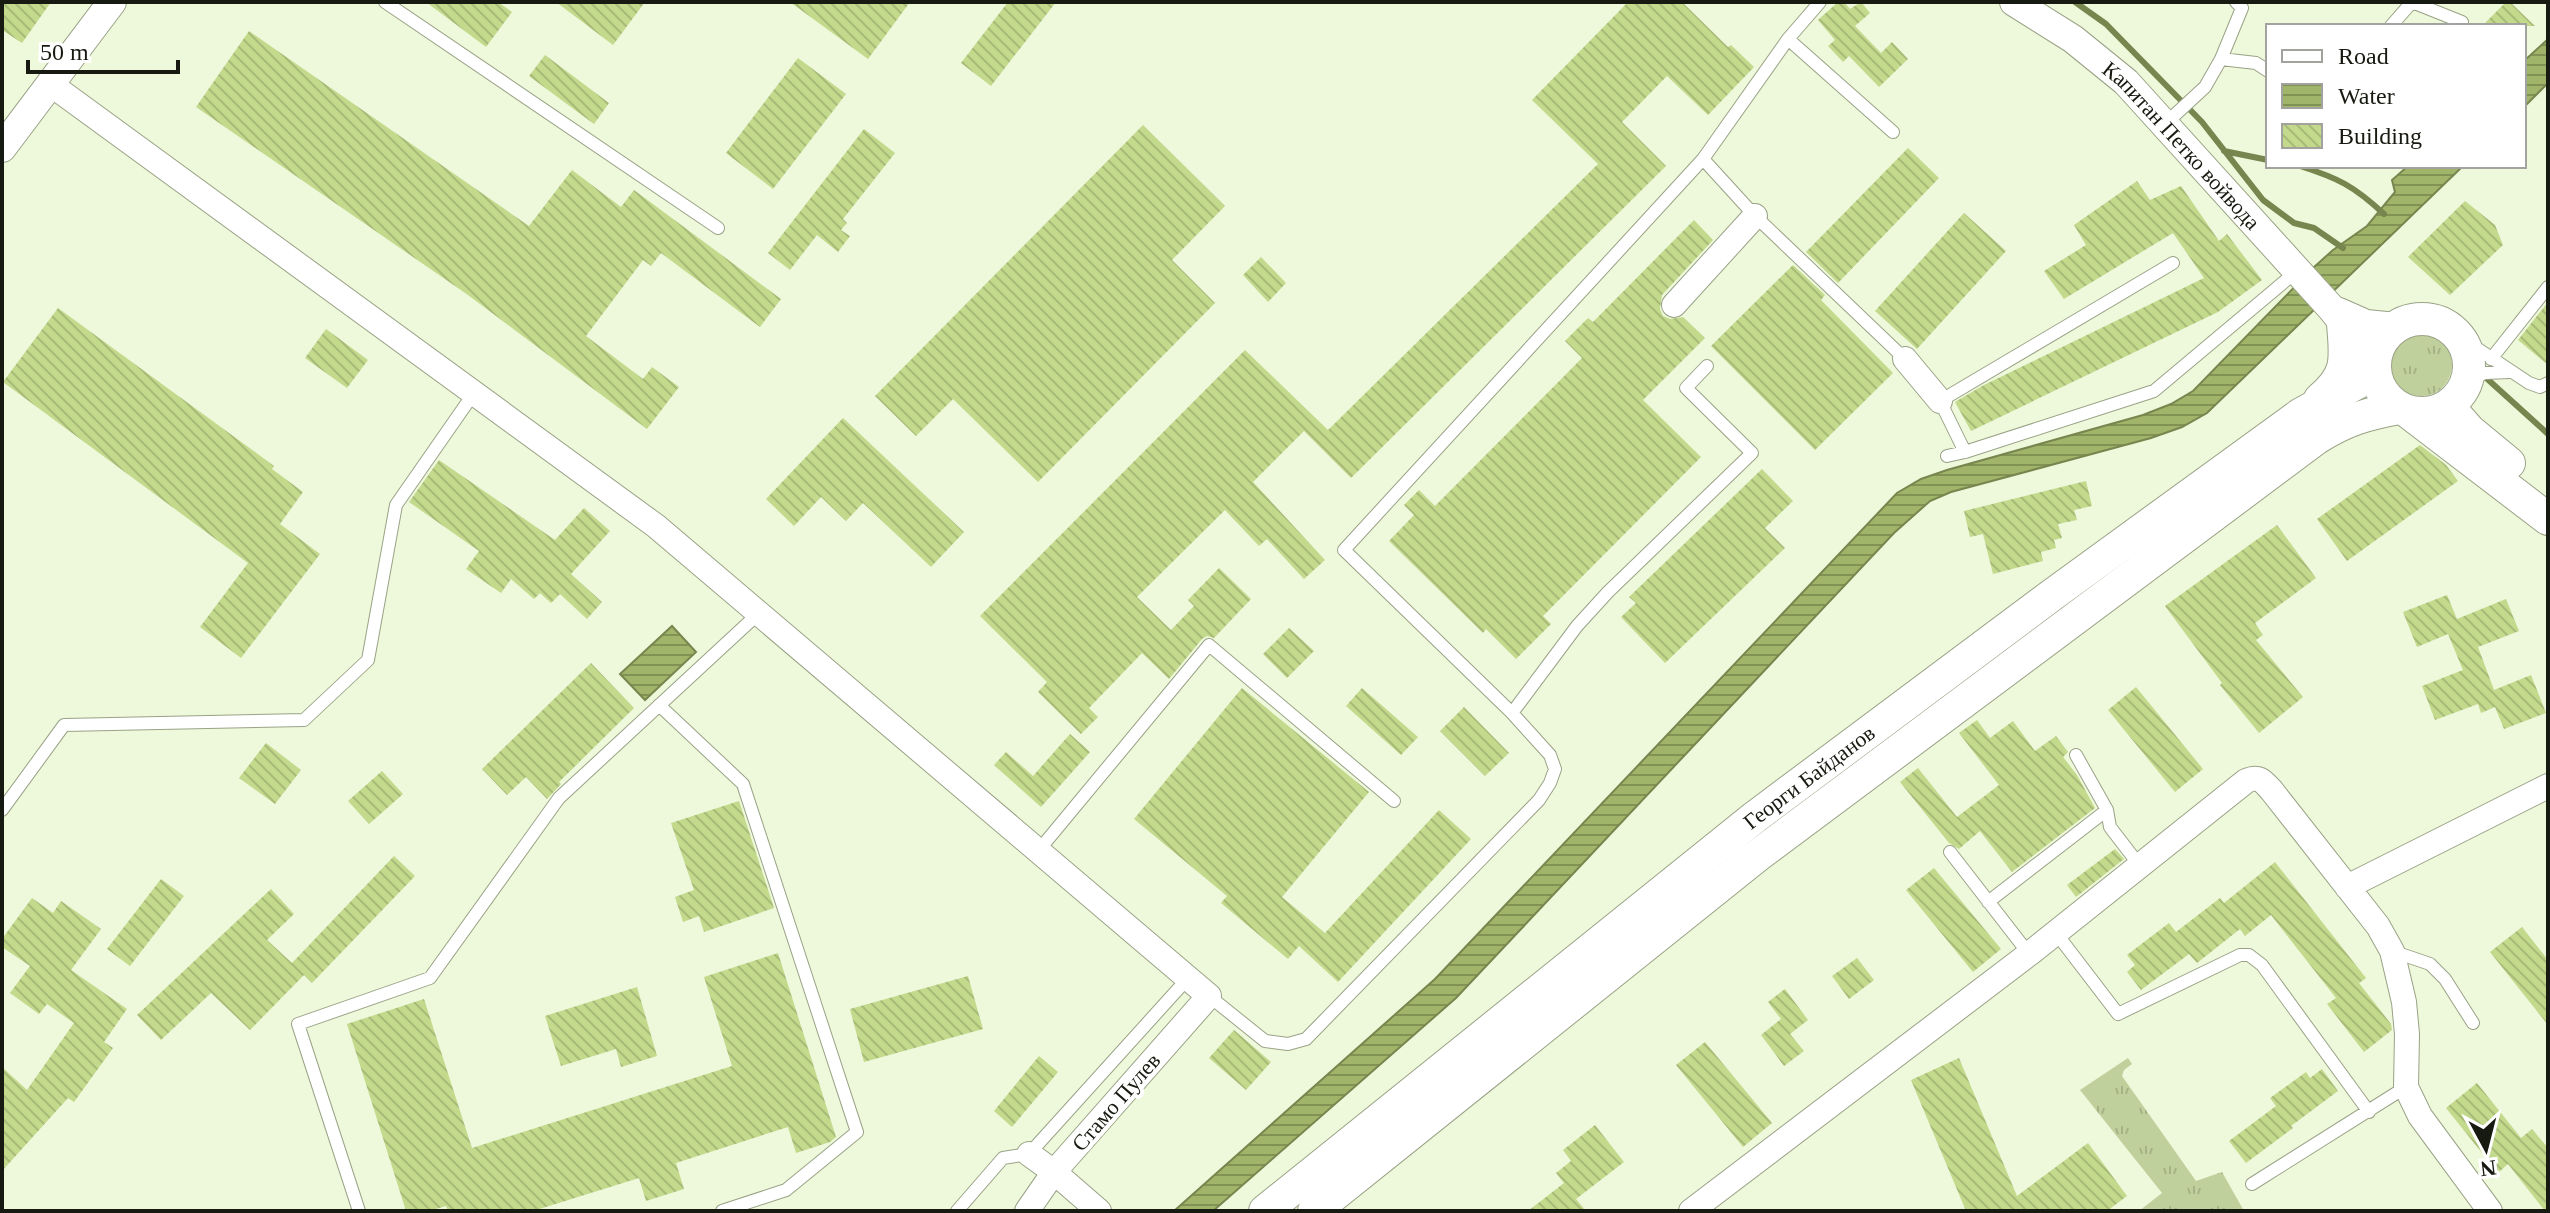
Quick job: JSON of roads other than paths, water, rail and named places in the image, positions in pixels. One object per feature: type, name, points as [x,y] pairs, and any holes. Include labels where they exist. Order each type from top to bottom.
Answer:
[{"type":"main road","points":[[2311,407],[2339,381],[2345,368],[2337,316]]},
{"type":"main road","points":[[2404,410],[2422,414],[2448,406],[2480,369],[2470,365],[2460,337],[2441,322],[2426,319],[2410,321],[2396,327],[2384,338],[2376,363],[2379,387],[2388,399],[2548,519]]},
{"type":"main road","name":"Георги Байданов","points":[[1265,1211],[1755,817],[2052,595],[2376,363]]},
{"type":"main road","points":[[2448,406],[2469,430],[2548,495]]},
{"type":"main road","name":"Георги Байданов","points":[[1314,1211],[1757,856],[2317,438],[2342,422],[2357,417],[2404,410]]},
{"type":"street","points":[[2,148],[112,2]]},
{"type":"street","name":"Капитан Петко войвода","points":[[2014,2],[2073,39],[2174,116],[2227,195],[2376,363]]},
{"type":"street","points":[[49,83],[656,526],[1209,996]]},
{"type":"street","points":[[1674,305],[1755,216]]},
{"type":"street","name":"Капитан Петко войвода","points":[[2337,316],[2396,327]]},
{"type":"street","points":[[1905,359],[1940,401]]},
{"type":"street","points":[[1691,1211],[2029,954],[2253,778],[2261,779],[2272,791],[2378,926],[2392,951],[2404,1002],[2406,1087],[2420,1116],[2490,1211]]},
{"type":"street","points":[[2347,887],[2548,786]]},
{"type":"street","name":"Стамо Пулев","points":[[1027,1211],[1054,1172],[1209,996]]},
{"type":"street","points":[[1029,1154],[1099,1211]]},
{"type":"lane","points":[[385,2],[718,228]]},
{"type":"lane","points":[[1209,996],[1265,1041],[1288,1044],[1306,1039],[1539,800],[1550,783],[1555,769],[1550,755],[1512,713],[1344,550],[1703,159],[1788,39],[1820,2]]},
{"type":"lane","points":[[2174,116],[2205,87],[2221,59],[2242,8],[2236,2]]},
{"type":"lane","points":[[2393,24],[2412,2],[2462,22]]},
{"type":"lane","points":[[1788,39],[1893,132]]},
{"type":"lane","points":[[2221,59],[2256,63],[2266,70]]},
{"type":"lane","points":[[1703,159],[1755,216],[1905,359]]},
{"type":"lane","points":[[1965,452],[1940,401],[2173,263]]},
{"type":"lane","points":[[1947,456],[2154,391],[2297,271]]},
{"type":"lane","points":[[2480,369],[2548,287]]},
{"type":"lane","points":[[1512,713],[1577,626],[1608,592],[1752,453],[1686,388],[1707,366]]},
{"type":"lane","points":[[2480,369],[2485,373],[2510,372]]},
{"type":"lane","points":[[2480,369],[2510,372],[2540,387],[2548,383]]},
{"type":"lane","points":[[2,810],[64,725],[304,720],[368,660],[396,505],[474,393]]},
{"type":"lane","points":[[359,1211],[298,1024],[430,978],[559,798],[759,613]]},
{"type":"lane","points":[[1039,850],[1209,645],[1394,801]]},
{"type":"lane","points":[[659,705],[743,784],[857,1132],[786,1190],[722,1211]]},
{"type":"lane","points":[[2076,755],[2107,810],[2110,827],[2140,866]]},
{"type":"lane","points":[[1988,902],[2107,810]]},
{"type":"lane","points":[[1950,852],[2029,954]]},
{"type":"lane","points":[[2056,933],[2118,1014],[2240,955],[2249,955],[2262,965],[2369,1112]]},
{"type":"lane","points":[[2392,951],[2430,964],[2445,979],[2473,1023]]},
{"type":"lane","points":[[957,1211],[1003,1158],[1029,1154],[1189,977]]},
{"type":"lane","points":[[2252,1184],[2406,1087]]},
{"type":"water","points":[[2548,39],[2548,83],[2526,105],[2526,59]]},
{"type":"water","points":[[2406,168],[2461,168],[2207,413],[2182,427],[2151,438],[1951,492],[1930,501],[1894,533],[1456,998],[1213,1211],[1174,1211],[1435,979],[1897,493],[1921,479],[1947,470],[2143,415],[2193,391],[2313,268],[2367,226],[2395,192],[2392,180]]},
{"type":"water","points":[[672,626],[696,652],[645,700],[620,674]]},
{"type":"waterway","points":[[2075,2],[2106,24],[2202,122],[2263,200],[2294,223],[2314,228],[2343,248]]},
{"type":"waterway","points":[[2224,151],[2266,160]]},
{"type":"waterway","points":[[2306,168],[2345,184],[2384,214]]},
{"type":"waterway","points":[[2484,376],[2548,434]]}]
